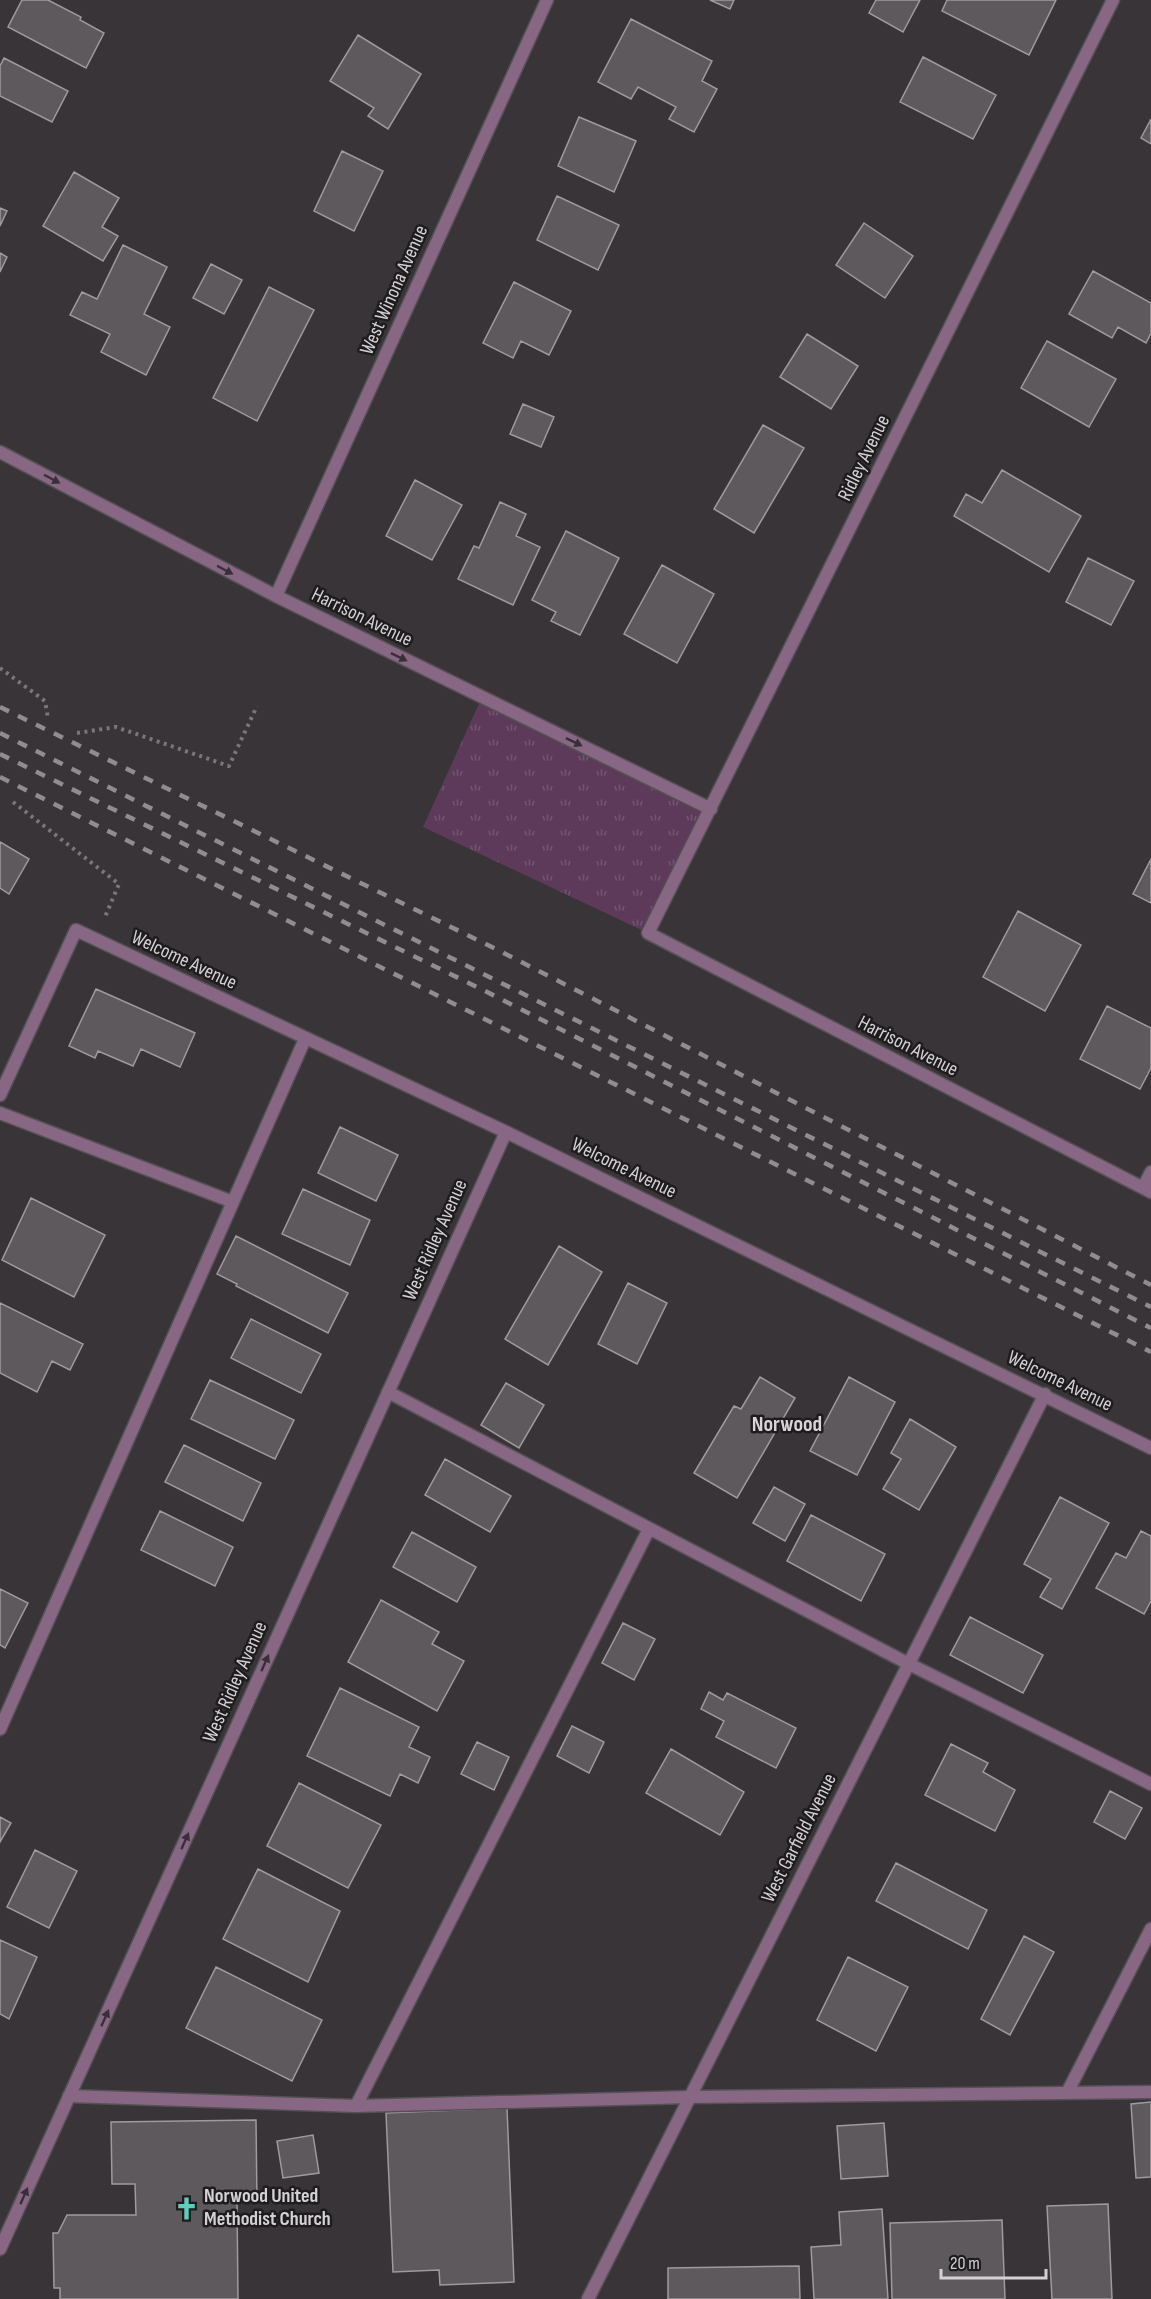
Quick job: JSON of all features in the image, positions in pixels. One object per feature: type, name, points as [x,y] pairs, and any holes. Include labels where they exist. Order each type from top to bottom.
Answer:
[{"type":"street","name":"West Winona Avenue","points":[[276,596],[548,0]]},
{"type":"street","name":"Ridley Avenue","points":[[648,933],[1113,0]]},
{"type":"street","name":"Harrison Avenue","points":[[0,452],[276,596],[711,809]]},
{"type":"street","name":"Welcome Avenue","points":[[0,1095],[76,930],[506,1132],[1045,1394],[1151,1448]]},
{"type":"street","name":"Harrison Avenue","points":[[648,933],[1147,1190]]},
{"type":"street","points":[[2,1721],[305,1039]]},
{"type":"street","points":[[0,1113],[233,1202]]},
{"type":"street","name":"West Ridley Avenue","points":[[0,2249],[506,1132]]},
{"type":"street","points":[[1147,1190],[1151,1172]]},
{"type":"street","points":[[388,1392],[909,1664],[1151,1784]]},
{"type":"street","name":"West Garfield Avenue","points":[[588,2299],[1045,1394]]},
{"type":"street","points":[[356,2106],[649,1528]]},
{"type":"street","points":[[1067,2093],[1151,1929]]},
{"type":"street","points":[[69,2096],[356,2106],[690,2097],[1151,2092]]},
{"type":"path","points":[[0,668],[45,701],[48,718]]},
{"type":"path","points":[[77,733],[116,727],[230,766],[257,706]]},
{"type":"path","points":[[13,802],[119,884],[95,939]]},
{"type":"green space","points":[[482,697],[711,809],[648,933],[423,827]]},
{"type":"building","points":[[22,0],[48,0],[81,17],[80,20],[104,33],[86,68],[8,27]]},
{"type":"building","points":[[710,0],[734,0],[730,9]]},
{"type":"building","points":[[876,0],[920,0],[903,32],[869,13]]},
{"type":"building","points":[[947,0],[1056,0],[1029,55],[942,11]]},
{"type":"building","points":[[631,19],[712,61],[702,81],[717,89],[694,132],[669,119],[676,107],[638,87],[631,99],[598,82]]},
{"type":"building","points":[[358,35],[421,74],[388,129],[368,116],[374,108],[330,81]]},
{"type":"building","points":[[923,57],[996,95],[973,139],[900,102]]},
{"type":"building","points":[[4,58],[68,91],[52,122],[0,96],[0,66]]},
{"type":"building","points":[[579,117],[636,141],[614,192],[558,166]]},
{"type":"building","points":[[1151,119],[1151,144],[1141,138]]},
{"type":"building","points":[[342,151],[383,171],[354,231],[314,211]]},
{"type":"building","points":[[74,172],[119,198],[102,227],[118,236],[103,261],[43,226]]},
{"type":"building","points":[[557,196],[619,225],[598,270],[537,240]]},
{"type":"building","points":[[0,208],[7,211],[0,226]]},
{"type":"building","points":[[864,223],[913,256],[885,298],[836,265]]},
{"type":"building","points":[[123,245],[167,267],[144,314],[170,327],[146,375],[101,352],[110,334],[70,315],[82,292],[97,299]]},
{"type":"building","points":[[0,253],[7,257],[0,272]]},
{"type":"building","points":[[211,264],[242,280],[224,314],[193,298]]},
{"type":"building","points":[[1093,271],[1151,303],[1151,333],[1146,343],[1118,327],[1112,338],[1069,314]]},
{"type":"building","points":[[514,282],[571,311],[549,355],[521,341],[513,358],[483,343]]},
{"type":"building","points":[[269,287],[314,310],[257,421],[213,398]]},
{"type":"building","points":[[807,334],[858,366],[831,409],[780,377]]},
{"type":"building","points":[[1047,341],[1116,379],[1089,427],[1021,388]]},
{"type":"building","points":[[523,404],[554,417],[541,447],[510,434]]},
{"type":"building","points":[[763,425],[804,448],[754,533],[714,509]]},
{"type":"building","points":[[1002,470],[1081,516],[1049,572],[954,516],[966,494],[982,503]]},
{"type":"building","points":[[415,480],[462,505],[432,560],[386,536]]},
{"type":"building","points":[[500,502],[526,514],[516,536],[540,547],[513,605],[458,579],[474,546],[479,548]]},
{"type":"building","points":[[566,531],[619,558],[580,635],[551,621],[556,612],[532,600]]},
{"type":"building","points":[[1088,558],[1134,581],[1111,625],[1066,602]]},
{"type":"building","points":[[662,565],[714,594],[677,663],[624,634]]},
{"type":"building","points":[[0,842],[29,859],[9,894],[0,888]]},
{"type":"building","points":[[1151,859],[1151,903],[1133,894]]},
{"type":"building","points":[[1018,911],[1081,945],[1045,1011],[983,977]]},
{"type":"building","points":[[96,989],[195,1033],[180,1067],[141,1049],[133,1066],[98,1051],[95,1058],[69,1046]]},
{"type":"building","points":[[1107,1006],[1151,1028],[1151,1068],[1140,1089],[1080,1059]]},
{"type":"building","points":[[340,1127],[398,1155],[376,1201],[318,1173]]},
{"type":"building","points":[[303,1189],[370,1220],[350,1265],[282,1234]]},
{"type":"building","points":[[31,1198],[105,1235],[74,1297],[2,1260]]},
{"type":"building","points":[[236,1236],[348,1293],[328,1333],[217,1274]]},
{"type":"building","points":[[559,1246],[602,1272],[548,1365],[505,1339]]},
{"type":"building","points":[[628,1283],[667,1303],[637,1364],[598,1344]]},
{"type":"building","points":[[0,1303],[83,1344],[70,1370],[52,1361],[37,1392],[0,1373]]},
{"type":"building","points":[[251,1319],[321,1354],[301,1393],[231,1358]]},
{"type":"building","points":[[760,1377],[795,1398],[737,1498],[694,1473],[734,1406],[741,1409]]},
{"type":"building","points":[[849,1377],[895,1402],[857,1475],[810,1451]]},
{"type":"building","points":[[210,1380],[294,1420],[275,1459],[191,1419]]},
{"type":"building","points":[[506,1383],[544,1405],[519,1448],[481,1425]]},
{"type":"building","points":[[910,1419],[956,1447],[919,1510],[883,1489],[901,1459],[891,1453]]},
{"type":"building","points":[[184,1445],[261,1483],[243,1521],[165,1482]]},
{"type":"building","points":[[445,1459],[511,1496],[490,1532],[425,1495]]},
{"type":"building","points":[[774,1487],[805,1504],[785,1541],[753,1523]]},
{"type":"building","points":[[1060,1497],[1109,1523],[1062,1609],[1040,1597],[1051,1579],[1024,1564]]},
{"type":"building","points":[[160,1511],[233,1547],[215,1586],[141,1550]]},
{"type":"building","points":[[811,1515],[885,1554],[861,1601],[787,1561]]},
{"type":"building","points":[[1141,1531],[1151,1536],[1151,1601],[1144,1614],[1096,1588],[1116,1553],[1126,1558]]},
{"type":"building","points":[[412,1532],[476,1567],[457,1602],[393,1567]]},
{"type":"building","points":[[0,1589],[28,1603],[5,1648],[0,1645]]},
{"type":"building","points":[[381,1600],[439,1632],[432,1644],[464,1661],[437,1711],[348,1662]]},
{"type":"building","points":[[970,1617],[1043,1655],[1023,1693],[950,1655]]},
{"type":"building","points":[[623,1623],[655,1639],[634,1680],[602,1663]]},
{"type":"building","points":[[340,1688],[419,1727],[409,1747],[430,1757],[418,1783],[400,1774],[390,1796],[307,1756]]},
{"type":"building","points":[[709,1692],[723,1700],[727,1693],[796,1728],[776,1768],[716,1737],[724,1721],[701,1709]]},
{"type":"building","points":[[572,1726],[604,1742],[589,1773],[557,1756]]},
{"type":"building","points":[[477,1742],[509,1757],[494,1790],[461,1774]]},
{"type":"building","points":[[951,1744],[988,1763],[983,1772],[1015,1790],[995,1831],[925,1795]]},
{"type":"building","points":[[671,1749],[744,1792],[720,1835],[646,1793]]},
{"type":"building","points":[[299,1783],[381,1825],[348,1888],[267,1846]]},
{"type":"building","points":[[1110,1791],[1142,1808],[1125,1839],[1094,1822]]},
{"type":"building","points":[[0,1817],[11,1823],[0,1842]]},
{"type":"building","points":[[35,1850],[77,1871],[49,1928],[7,1907]]},
{"type":"building","points":[[896,1863],[987,1910],[968,1949],[876,1901]]},
{"type":"building","points":[[258,1869],[340,1911],[308,1982],[223,1939]]},
{"type":"building","points":[[1024,1936],[1054,1952],[1010,2035],[981,2019]]},
{"type":"building","points":[[0,1940],[37,1957],[9,2019],[0,2014]]},
{"type":"building","points":[[848,1957],[908,1987],[876,2051],[817,2020]]},
{"type":"building","points":[[216,1967],[322,2020],[292,2081],[186,2028]]},
{"type":"building","points":[[1151,2102],[1151,2177],[1136,2178],[1131,2104]]},
{"type":"building","points":[[507,2108],[514,2282],[440,2285],[439,2270],[393,2272],[386,2113]]},
{"type":"building","name":"Norwood United Methodist Church","points":[[256,2120],[257,2202],[237,2202],[238,2299],[60,2299],[60,2288],[54,2288],[53,2233],[58,2233],[67,2215],[136,2215],[135,2184],[112,2184],[111,2122]]},
{"type":"building","points":[[884,2123],[888,2176],[841,2179],[837,2126]]},
{"type":"building","points":[[313,2135],[319,2173],[283,2178],[277,2141]]},
{"type":"building","points":[[1108,2204],[1112,2299],[1052,2299],[1047,2206]]},
{"type":"building","points":[[882,2209],[888,2299],[814,2299],[811,2247],[841,2245],[839,2212]]},
{"type":"building","points":[[1002,2220],[1005,2299],[892,2299],[890,2223]]},
{"type":"building","points":[[799,2266],[800,2299],[668,2299],[668,2268]]},
{"type":"railway","points":[[0,707],[496,949],[1151,1285]]},
{"type":"railway","points":[[0,733],[1151,1307]]},
{"type":"railway","points":[[0,754],[481,989],[1151,1328]]},
{"type":"railway","points":[[0,777],[1151,1352]]},
{"type":"place","name":"Norwood United Methodist Church","points":[[186,2208]]},
{"type":"district","name":"Norwood","points":[[787,1424]]}]
